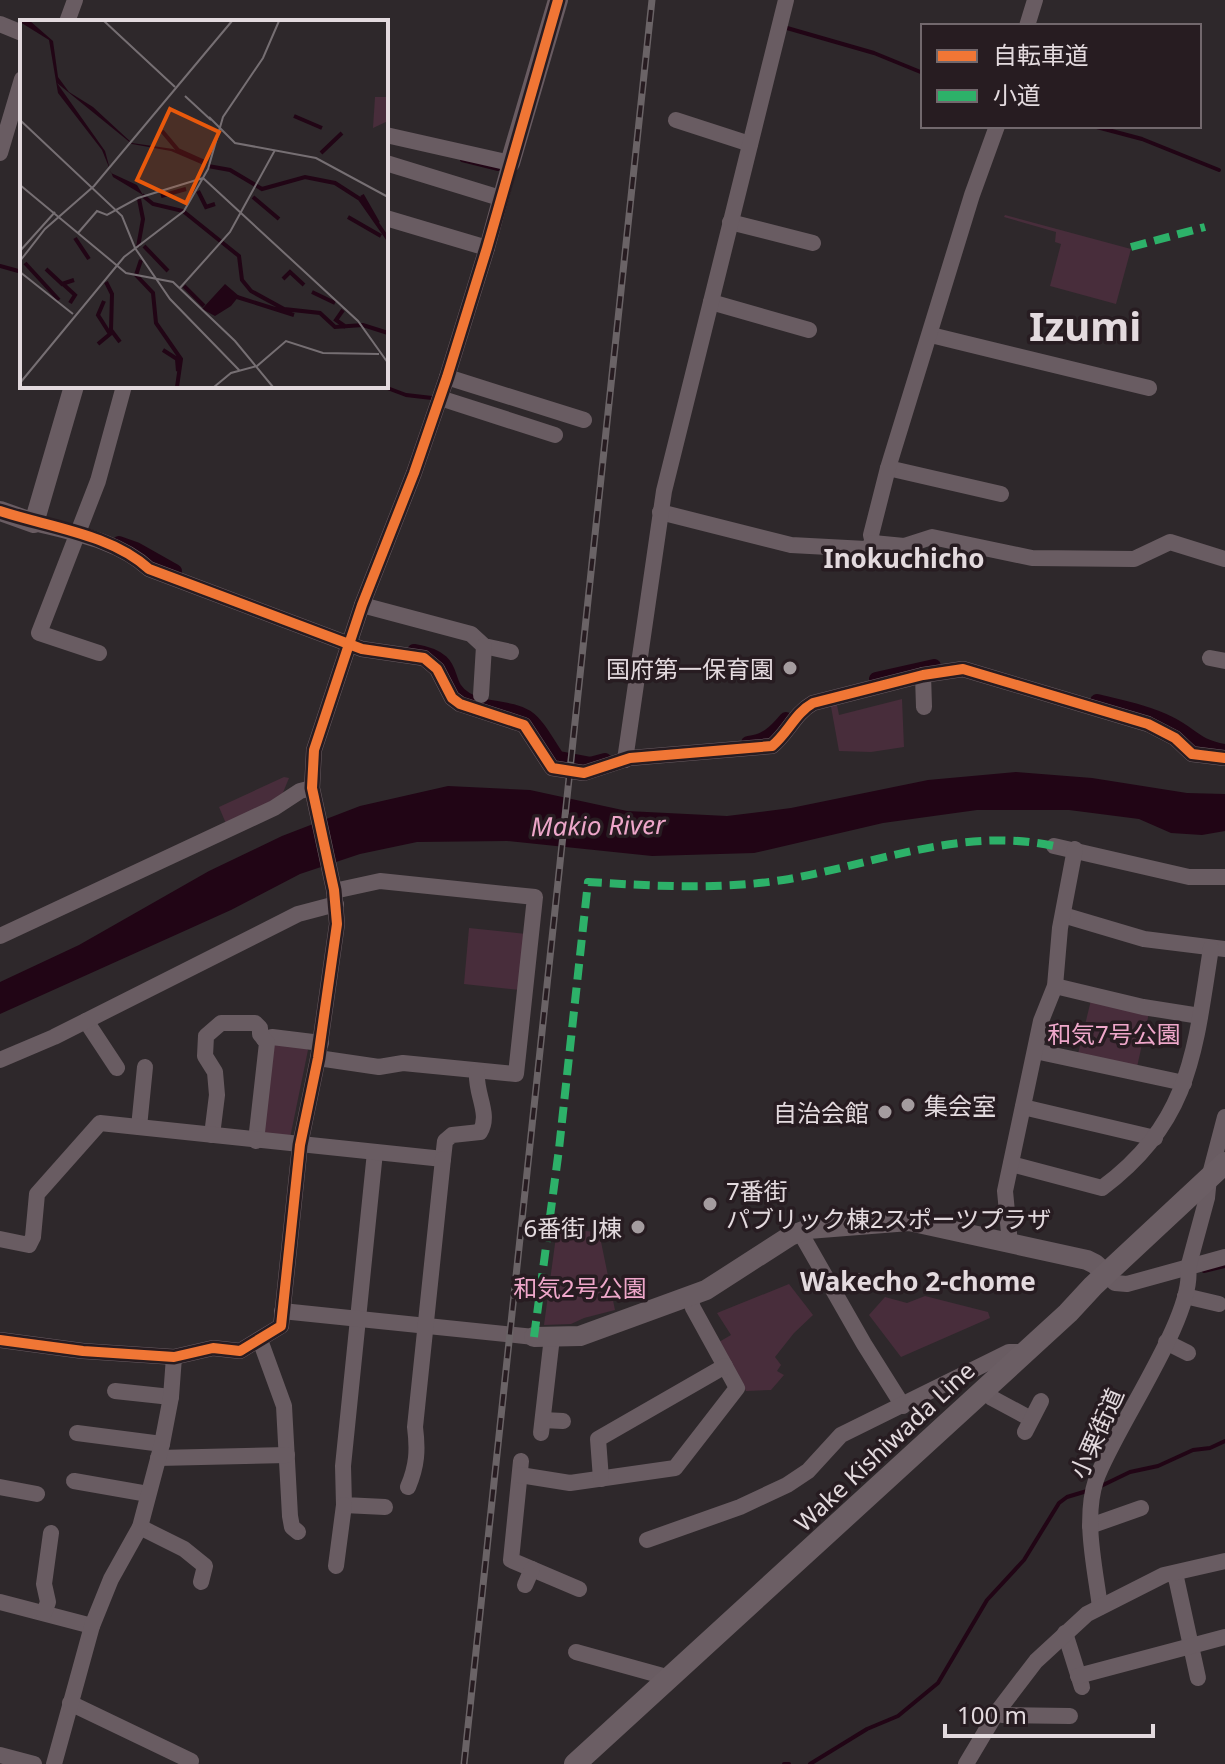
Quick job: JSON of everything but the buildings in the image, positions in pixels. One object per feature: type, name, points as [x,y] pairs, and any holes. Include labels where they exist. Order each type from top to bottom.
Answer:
[{"type":"main road","name":"Wake Kishiwada Line","points":[[577,1763],[984,1390],[1217,1170]]},
{"type":"street","points":[[68,20],[75,0]]},
{"type":"street","points":[[0,1340],[83,1351],[174,1357],[213,1348],[240,1351],[279,1330],[300,1145],[319,1050],[337,924],[313,792],[314,750],[350,637],[414,473],[447,377],[558,0]]},
{"type":"street","points":[[626,755],[660,512],[786,0]]},
{"type":"street","points":[[1028,24],[1035,0]]},
{"type":"street","points":[[0,24],[20,32]]},
{"type":"street","points":[[0,153],[5,118],[20,84]]},
{"type":"street","points":[[676,120],[750,144]]},
{"type":"street","points":[[873,543],[871,535],[888,468],[972,195],[996,128]]},
{"type":"street","points":[[388,135],[510,163]]},
{"type":"street","points":[[388,165],[500,198]]},
{"type":"street","points":[[388,219],[487,248]]},
{"type":"street","points":[[730,222],[813,243]]},
{"type":"street","points":[[711,302],[776,328],[809,330]]},
{"type":"street","points":[[931,335],[1149,388]]},
{"type":"street","points":[[447,377],[584,420]]},
{"type":"street","points":[[34,523],[73,388]]},
{"type":"street","points":[[99,653],[77,653],[39,633],[57,605],[108,409],[123,388]]},
{"type":"street","points":[[440,398],[555,435]]},
{"type":"street","points":[[888,468],[936,486],[992,497]]},
{"type":"street","points":[[0,511],[34,523],[77,530],[135,557],[149,569],[350,637],[362,649],[424,658],[437,669],[452,698],[460,704],[524,725],[552,768],[584,773],[626,755],[772,746],[803,708],[813,703],[923,675],[963,669],[1148,724],[1175,738],[1192,754],[1225,758]]},
{"type":"street","points":[[660,512],[791,545],[866,549],[873,543],[904,546],[932,537],[1032,558],[1134,559],[1170,542],[1225,559]]},
{"type":"street","points":[[362,605],[471,634],[484,646],[511,652]]},
{"type":"street","points":[[481,695],[484,646]]},
{"type":"street","points":[[923,675],[924,707]]},
{"type":"street","points":[[0,936],[274,808],[300,791],[313,792]]},
{"type":"street","points":[[1054,846],[1189,877],[1225,877]]},
{"type":"street","points":[[1010,1244],[1005,1191],[1041,1021],[1055,986],[1075,849]]},
{"type":"street","points":[[0,1060],[86,1021],[334,895],[380,881],[535,897],[516,1074],[403,1063],[379,1067],[272,1037],[264,1039]]},
{"type":"street","points":[[1011,1164],[1102,1188],[1127,1169],[1155,1138],[1173,1111],[1184,1083],[1218,949],[1144,939],[1063,915]]},
{"type":"street","points":[[1055,986],[1143,1007],[1200,1016]]},
{"type":"street","points":[[86,1021],[117,1068]]},
{"type":"street","points":[[212,1135],[217,1095],[215,1072],[205,1056],[206,1036],[221,1023],[255,1023],[267,1043],[256,1141]]},
{"type":"street","points":[[1035,1051],[1184,1083]]},
{"type":"street","points":[[408,1487],[416,1468],[418,1451],[415,1427],[445,1141],[452,1135],[480,1132],[484,1127],[485,1110],[476,1089],[477,1072]]},
{"type":"street","points":[[139,1127],[149,1077]]},
{"type":"street","points":[[1023,1107],[1155,1138]]},
{"type":"street","name":"小栗街道","points":[[1100,1607],[1090,1526],[1096,1482],[1166,1342],[1185,1296],[1188,1268],[1217,1170],[1225,1117]]},
{"type":"street","points":[[0,1239],[29,1245],[33,1237],[37,1194],[100,1123],[443,1159]]},
{"type":"street","points":[[336,1566],[344,1505],[343,1466],[375,1152]]},
{"type":"street","points":[[282,1311],[543,1337],[580,1336],[710,1288],[808,1229],[909,1221],[1087,1260],[1115,1283],[1127,1284],[1225,1257]]},
{"type":"street","points":[[800,1232],[903,1406]]},
{"type":"street","points":[[829,1284],[858,1281]]},
{"type":"street","points":[[579,1589],[528,1577],[511,1560],[521,1468],[570,1483],[675,1468],[737,1388],[689,1296]]},
{"type":"street","points":[[1185,1296],[1219,1303]]},
{"type":"street","points":[[543,1337],[542,1426],[563,1421]]},
{"type":"street","points":[[260,1340],[284,1406],[290,1516],[292,1527],[298,1532]]},
{"type":"street","points":[[1166,1342],[1188,1353]]},
{"type":"street","points":[[647,1540],[740,1507],[787,1485],[808,1471],[841,1435],[1009,1352],[1024,1352]]},
{"type":"street","points":[[54,1764],[92,1626],[111,1579],[140,1527],[171,1397],[174,1357]]},
{"type":"street","points":[[601,1479],[598,1439],[725,1366]]},
{"type":"street","points":[[984,1390],[1028,1425],[1041,1401]]},
{"type":"street","points":[[115,1391],[171,1397]]},
{"type":"street","points":[[77,1433],[160,1451],[287,1455]]},
{"type":"street","points":[[74,1481],[148,1494]]},
{"type":"street","points":[[0,1487],[37,1494]]},
{"type":"street","points":[[344,1505],[385,1507]]},
{"type":"street","points":[[1090,1526],[1141,1508]]},
{"type":"street","points":[[140,1527],[184,1549],[203,1574],[209,1548]]},
{"type":"street","points":[[44,1613],[48,1602],[44,1584],[51,1533]]},
{"type":"street","points":[[966,1764],[997,1712],[1036,1661],[1087,1614],[1164,1575],[1225,1561]]},
{"type":"street","points":[[1175,1573],[1198,1678]]},
{"type":"street","points":[[0,1602],[92,1626]]},
{"type":"street","points":[[1065,1633],[1080,1682],[1225,1637]]},
{"type":"street","points":[[576,1652],[603,1653],[670,1678]]},
{"type":"street","points":[[70,1703],[135,1743],[192,1758]]},
{"type":"street","points":[[997,1712],[1002,1715],[1070,1716]]},
{"type":"street","points":[[0,1755],[34,1764]]},
{"type":"green space","points":[[1005,215],[1131,249],[1116,304],[1050,286],[1061,244],[1055,242],[1056,232]]},
{"type":"green space","points":[[902,699],[904,747],[871,752],[839,751],[830,701],[836,700],[839,715]]},
{"type":"green space","points":[[284,777],[289,778],[282,795],[227,826],[219,807]]},
{"type":"green space","points":[[469,928],[526,934],[520,990],[464,984]]},
{"type":"green space","name":"和気7号公園","points":[[1091,1000],[1149,1013],[1137,1067],[1078,1054]]},
{"type":"green space","points":[[275,1042],[304,1046],[308,1050],[290,1138],[266,1136],[262,1131],[271,1047]]},
{"type":"green space","name":"和気2号公園","points":[[557,1229],[599,1232],[615,1310],[571,1324],[544,1325]]},
{"type":"green space","points":[[789,1284],[813,1315],[775,1357],[781,1365],[777,1371],[784,1375],[771,1390],[746,1391],[719,1342],[731,1335],[717,1313]]},
{"type":"green space","points":[[925,1296],[988,1312],[990,1318],[901,1357],[869,1315],[885,1297],[907,1303]]},
{"type":"water","name":"Makio River","points":[[1016,772],[1092,778],[1187,793],[1225,794],[1225,831],[1202,835],[1171,833],[1139,819],[1069,810],[977,810],[883,823],[754,853],[652,856],[507,841],[417,842],[360,854],[300,874],[231,910],[0,1014],[0,982],[79,945],[209,871],[282,836],[360,806],[448,786],[530,790],[627,811],[727,816],[791,808],[928,780]]},
{"type":"waterway","points":[[787,28],[874,53],[921,72]]},
{"type":"waterway","points":[[1101,128],[1142,139],[1219,170]]},
{"type":"waterway","points":[[462,160],[498,169]]},
{"type":"waterway","points":[[0,266],[20,271]]},
{"type":"waterway","points":[[387,388],[406,395],[432,398]]},
{"type":"waterway","points":[[119,543],[175,571]]},
{"type":"waterway","points":[[414,651],[429,655],[445,665],[453,686],[466,699],[527,717],[540,730],[558,758],[590,764],[605,760]]},
{"type":"waterway","points":[[876,679],[934,666]]},
{"type":"waterway","points":[[1097,701],[1161,719],[1200,743],[1225,751]]},
{"type":"waterway","points":[[748,743],[769,736],[786,719]]},
{"type":"waterway","points":[[1204,1271],[1225,1266]]},
{"type":"waterway","points":[[1101,1486],[1130,1472],[1158,1466],[1193,1450],[1210,1448],[1225,1441]]},
{"type":"waterway","points":[[810,1764],[867,1729],[898,1716],[938,1683],[987,1600],[1024,1560],[1059,1503],[1087,1491]]},
{"type":"waterway","points":[[784,1764],[789,1764]]},
{"type":"railway","points":[[464,1764],[652,0]]},
{"type":"marked path","points":[[1131,247],[1205,227]]},
{"type":"marked path","points":[[534,1337],[559,1149],[588,882],[662,886],[734,885],[783,880],[952,844],[1020,841],[1054,846]]},
{"type":"cycle path","points":[[0,1340],[83,1351],[174,1357],[213,1348],[240,1351],[281,1326],[300,1145],[318,1058],[337,924],[334,890],[312,788],[314,750],[362,605],[414,473],[447,377],[558,0]]},
{"type":"cycle path","points":[[0,511],[98,539],[134,557],[149,569],[362,649],[424,658],[437,669],[452,698],[460,704],[524,725],[552,768],[584,773],[630,758],[772,746],[801,712],[813,703],[923,675],[963,669],[1148,724],[1175,738],[1192,754],[1225,758]]},
{"type":"place","name":"国府第一保育園","points":[[790,668]]},
{"type":"place","name":"集会室","points":[[908,1105]]},
{"type":"place","name":"自治会館","points":[[885,1112]]},
{"type":"place","name":"7番街 パブリック棟2スポーツプラザ","points":[[710,1204]]},
{"type":"place","name":"6番街 J棟","points":[[638,1227]]},
{"type":"district","name":"Izumi","points":[[1085,325]]},
{"type":"district","name":"Inokuchicho","points":[[904,558]]},
{"type":"district","name":"Wakecho 2-chome","points":[[918,1281]]}]
